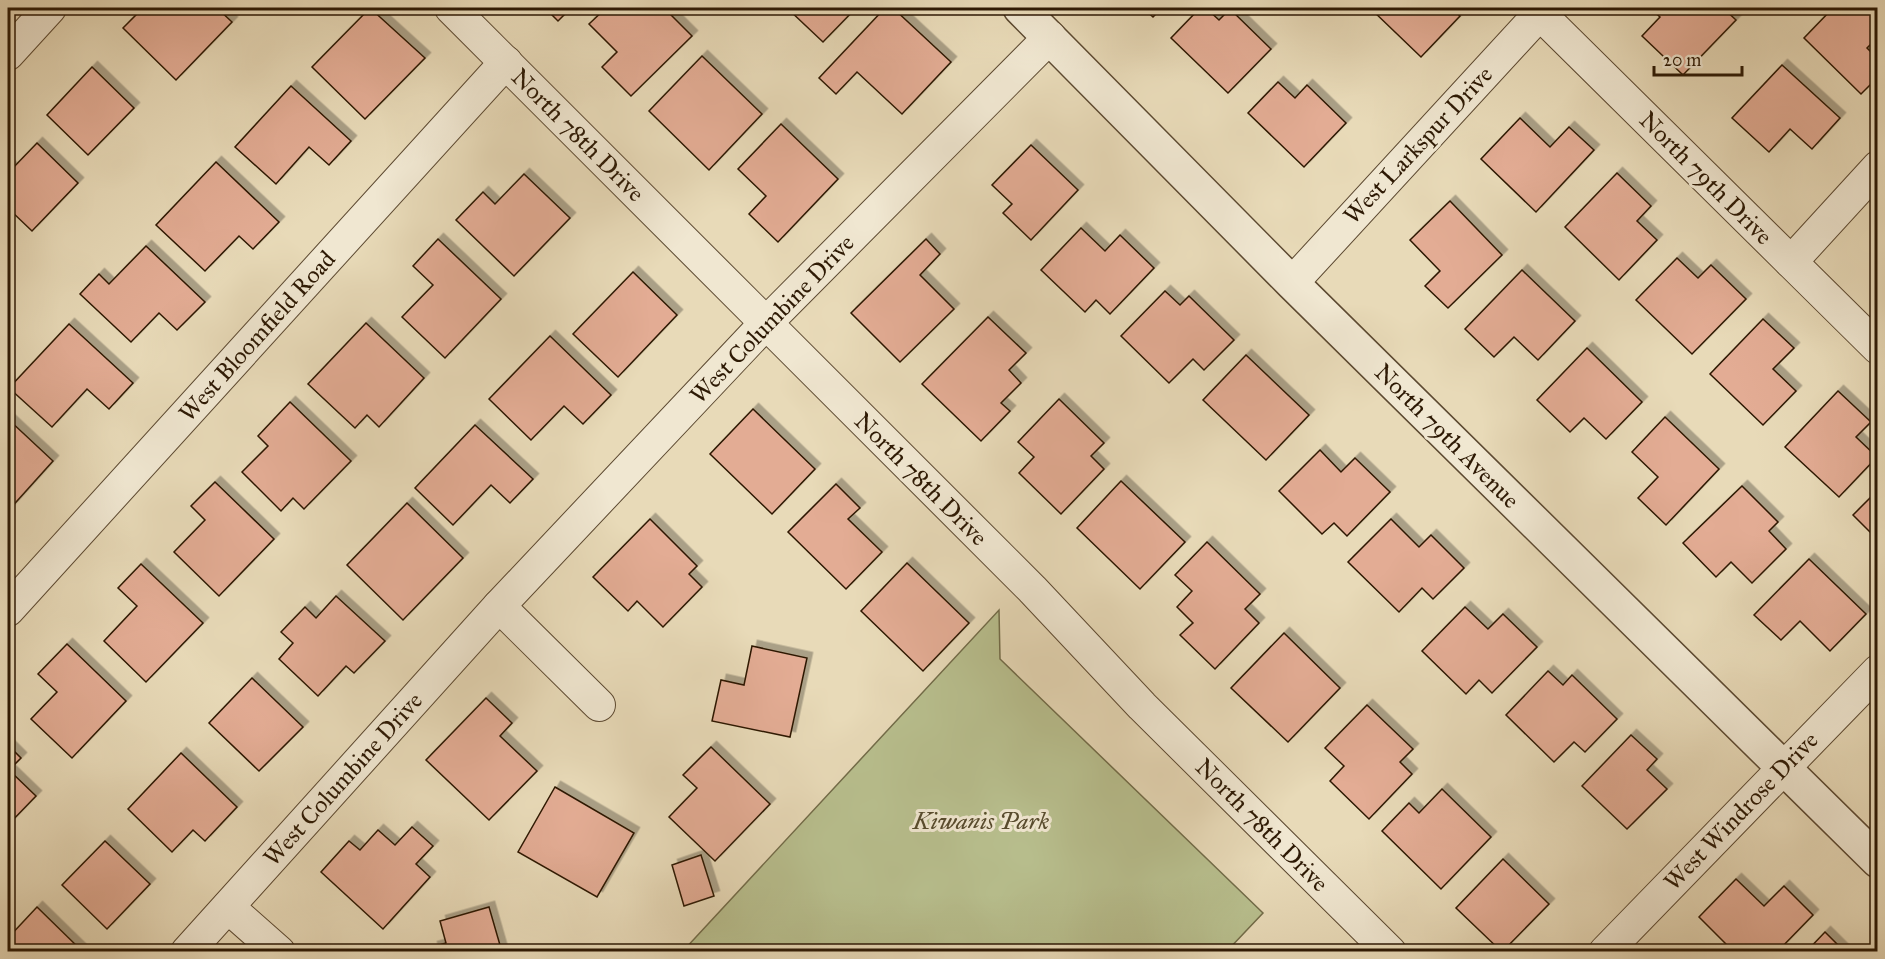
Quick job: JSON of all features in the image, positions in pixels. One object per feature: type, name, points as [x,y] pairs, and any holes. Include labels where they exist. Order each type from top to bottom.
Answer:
[{"type":"street","points":[[8,54],[50,8]]},
{"type":"street","name":"North 78th Drive","points":[[451,8],[1032,589],[1142,706],[1390,951]]},
{"type":"street","name":"North 79th Avenue","points":[[1020,8],[1292,283],[1878,861]]},
{"type":"street","name":"North 79th Drive","points":[[1539,9],[1878,348]]},
{"type":"street","name":"West Larkspur Drive","points":[[1292,283],[1539,9]]},
{"type":"street","name":"West Columbine Drive","points":[[187,951],[499,606],[765,324],[1050,37]]},
{"type":"street","name":"West Bloomfield Road","points":[[8,610],[506,62]]},
{"type":"street","points":[[1791,262],[1878,168]]},
{"type":"street","points":[[499,606],[599,705]]},
{"type":"street","name":"West Windrose Drive","points":[[1605,951],[1878,671]]},
{"type":"street","points":[[228,907],[279,951]]},
{"type":"green space","name":"Kiwanis Park","points":[[999,610],[1000,659],[1263,913],[1227,951],[683,951]]},
{"type":"building","points":[[143,8],[217,8],[232,22],[176,80],[123,28]]},
{"type":"building","points":[[370,8],[425,58],[365,119],[312,67]]},
{"type":"building","points":[[545,8],[571,8],[558,21]]},
{"type":"building","points":[[606,8],[664,8],[692,36],[631,96],[602,67],[617,52],[589,24]]},
{"type":"building","points":[[787,8],[856,8],[823,42]]},
{"type":"building","points":[[885,8],[893,8],[951,62],[902,114],[857,72],[836,94],[819,78]]},
{"type":"building","points":[[1143,8],[1162,8],[1153,17]]},
{"type":"building","points":[[1200,8],[1206,8],[1219,20],[1230,9],[1271,49],[1228,93],[1171,38]]},
{"type":"building","points":[[1370,8],[1451,8],[1460,16],[1421,57]]},
{"type":"building","points":[[1650,8],[1723,8],[1736,20],[1683,75],[1642,36],[1660,17]]},
{"type":"building","points":[[1833,8],[1878,8],[1878,37],[1867,48],[1878,59],[1878,77],[1861,94],[1804,38]]},
{"type":"building","points":[[702,56],[762,114],[709,170],[649,111]]},
{"type":"building","points":[[1782,65],[1840,118],[1812,149],[1790,129],[1769,152],[1732,118]]},
{"type":"building","points":[[92,67],[134,108],[88,155],[47,115]]},
{"type":"building","points":[[1278,82],[1295,98],[1307,85],[1346,123],[1304,167],[1248,113]]},
{"type":"building","points":[[291,86],[351,141],[329,165],[309,147],[276,184],[235,147]]},
{"type":"building","points":[[1520,118],[1550,147],[1569,127],[1594,150],[1536,212],[1481,159]]},
{"type":"building","points":[[781,124],[838,179],[778,242],[749,214],[766,196],[738,169]]},
{"type":"building","points":[[37,143],[78,183],[32,231],[10,210],[8,212],[8,165],[12,169]]},
{"type":"building","points":[[1031,145],[1078,190],[1031,240],[1003,213],[1012,204],[992,185]]},
{"type":"building","points":[[216,162],[279,222],[253,249],[239,236],[205,271],[156,225]]},
{"type":"building","points":[[1617,173],[1651,206],[1637,221],[1657,240],[1619,280],[1565,227]]},
{"type":"building","points":[[524,174],[570,218],[514,276],[456,220],[483,192],[495,204]]},
{"type":"building","points":[[1450,201],[1502,255],[1448,308],[1425,286],[1440,271],[1410,240]]},
{"type":"building","points":[[1081,228],[1105,251],[1120,235],[1154,268],[1110,314],[1096,300],[1085,312],[1041,270]]},
{"type":"building","points":[[438,239],[501,299],[445,358],[402,317],[433,285],[413,266]]},
{"type":"building","points":[[926,239],[940,254],[920,275],[954,309],[900,362],[851,313]]},
{"type":"building","points":[[146,246],[205,302],[177,330],[159,313],[131,342],[80,294],[99,274],[109,284]]},
{"type":"building","points":[[1677,258],[1698,278],[1711,265],[1746,299],[1692,354],[1636,300]]},
{"type":"building","points":[[1522,270],[1575,321],[1538,360],[1514,337],[1494,357],[1465,329]]},
{"type":"building","points":[[633,272],[677,315],[618,377],[573,334]]},
{"type":"building","points":[[1165,291],[1180,305],[1189,296],[1234,340],[1204,370],[1193,359],[1169,383],[1121,336]]},
{"type":"building","points":[[988,317],[1026,353],[1009,370],[1021,383],[1001,403],[1010,411],[981,441],[922,384]]},
{"type":"building","points":[[1763,319],[1794,348],[1773,369],[1796,391],[1763,425],[1710,374]]},
{"type":"building","points":[[366,323],[424,378],[379,427],[367,415],[355,428],[308,384]]},
{"type":"building","points":[[69,324],[133,383],[109,409],[87,389],[52,427],[9,388]]},
{"type":"building","points":[[550,336],[611,395],[583,424],[564,406],[531,440],[489,399]]},
{"type":"building","points":[[1587,348],[1642,402],[1606,439],[1584,418],[1570,432],[1537,400]]},
{"type":"building","points":[[1246,355],[1309,415],[1266,460],[1203,400]]},
{"type":"building","points":[[1838,391],[1871,422],[1856,437],[1877,457],[1839,497],[1785,447]]},
{"type":"building","points":[[1059,399],[1104,443],[1091,456],[1104,469],[1061,514],[1019,473],[1034,457],[1018,442]]},
{"type":"building","points":[[290,402],[351,461],[304,509],[293,498],[281,511],[242,472],[268,446],[258,436]]},
{"type":"building","points":[[753,409],[815,469],[772,514],[710,454]]},
{"type":"building","points":[[1665,417],[1719,469],[1666,525],[1638,498],[1658,477],[1632,452]]},
{"type":"building","points":[[8,419],[53,461],[8,511]]},
{"type":"building","points":[[475,425],[533,479],[510,503],[491,485],[453,525],[415,488]]},
{"type":"building","points":[[1320,450],[1341,472],[1355,458],[1390,492],[1347,536],[1334,523],[1322,534],[1279,491]]},
{"type":"building","points":[[1121,481],[1185,542],[1140,589],[1077,528]]},
{"type":"building","points":[[215,482],[274,539],[219,596],[174,552],[205,520],[191,506]]},
{"type":"building","points":[[836,484],[860,508],[848,519],[882,552],[846,589],[788,532]]},
{"type":"building","points":[[1742,486],[1778,522],[1769,531],[1786,549],[1752,583],[1731,562],[1716,577],[1683,543]]},
{"type":"building","points":[[1878,490],[1878,540],[1853,515]]},
{"type":"building","points":[[407,503],[463,558],[403,620],[347,565]]},
{"type":"building","points":[[650,519],[697,566],[689,574],[702,587],[663,627],[637,601],[628,611],[593,577]]},
{"type":"building","points":[[1391,519],[1419,547],[1431,535],[1464,568],[1433,599],[1422,588],[1399,612],[1348,562]]},
{"type":"building","points":[[1207,542],[1260,594],[1245,609],[1259,623],[1215,669],[1180,635],[1193,623],[1177,607],[1192,591],[1175,575]]},
{"type":"building","points":[[1809,559],[1866,614],[1830,651],[1800,621],[1781,640],[1754,615]]},
{"type":"building","points":[[907,563],[969,623],[923,671],[861,611]]},
{"type":"building","points":[[141,564],[203,623],[146,682],[104,641],[137,606],[118,588]]},
{"type":"building","points":[[336,596],[385,641],[354,673],[346,666],[318,696],[279,659],[293,643],[281,632],[305,607],[316,618]]},
{"type":"building","points":[[1465,607],[1488,629],[1503,614],[1537,647],[1492,693],[1479,680],[1466,694],[1422,651]]},
{"type":"building","points":[[1284,633],[1340,688],[1288,742],[1231,688]]},
{"type":"building","points":[[67,644],[126,701],[72,758],[31,719],[57,692],[38,674]]},
{"type":"building","points":[[752,646],[807,658],[790,737],[712,721],[721,680],[744,685]]},
{"type":"building","points":[[1548,671],[1563,685],[1572,675],[1617,719],[1585,752],[1574,742],[1554,762],[1506,715]]},
{"type":"building","points":[[252,678],[303,727],[259,771],[209,723]]},
{"type":"building","points":[[486,698],[512,723],[500,736],[537,771],[489,820],[426,760]]},
{"type":"building","points":[[1367,705],[1413,749],[1400,762],[1412,774],[1369,819],[1330,781],[1344,766],[1325,748]]},
{"type":"building","points":[[1631,735],[1657,759],[1647,770],[1667,789],[1627,829],[1582,786]]},
{"type":"building","points":[[8,745],[21,758],[9,770],[36,796],[8,825]]},
{"type":"building","points":[[711,747],[770,804],[715,861],[669,817],[697,788],[683,775]]},
{"type":"building","points":[[181,753],[237,807],[205,841],[193,830],[172,852],[128,809]]},
{"type":"building","points":[[555,787],[634,833],[597,897],[518,852]]},
{"type":"building","points":[[1442,789],[1491,837],[1441,889],[1382,831],[1409,803],[1419,813]]},
{"type":"building","points":[[412,827],[433,846],[416,864],[430,877],[383,929],[321,872],[349,841],[360,850],[378,830],[395,845]]},
{"type":"building","points":[[105,841],[150,884],[107,929],[62,885]]},
{"type":"building","points":[[701,855],[714,896],[684,906],[672,865]]},
{"type":"building","points":[[1503,859],[1549,904],[1502,952],[1456,908]]},
{"type":"building","points":[[1736,879],[1764,906],[1784,886],[1813,915],[1777,952],[1734,952],[1699,917]]},
{"type":"building","points":[[37,907],[81,950],[79,952],[8,952],[8,938]]},
{"type":"building","points":[[489,907],[502,952],[433,952],[432,947],[446,943],[440,921]]},
{"type":"building","points":[[1825,932],[1845,952],[1806,952]]}]
